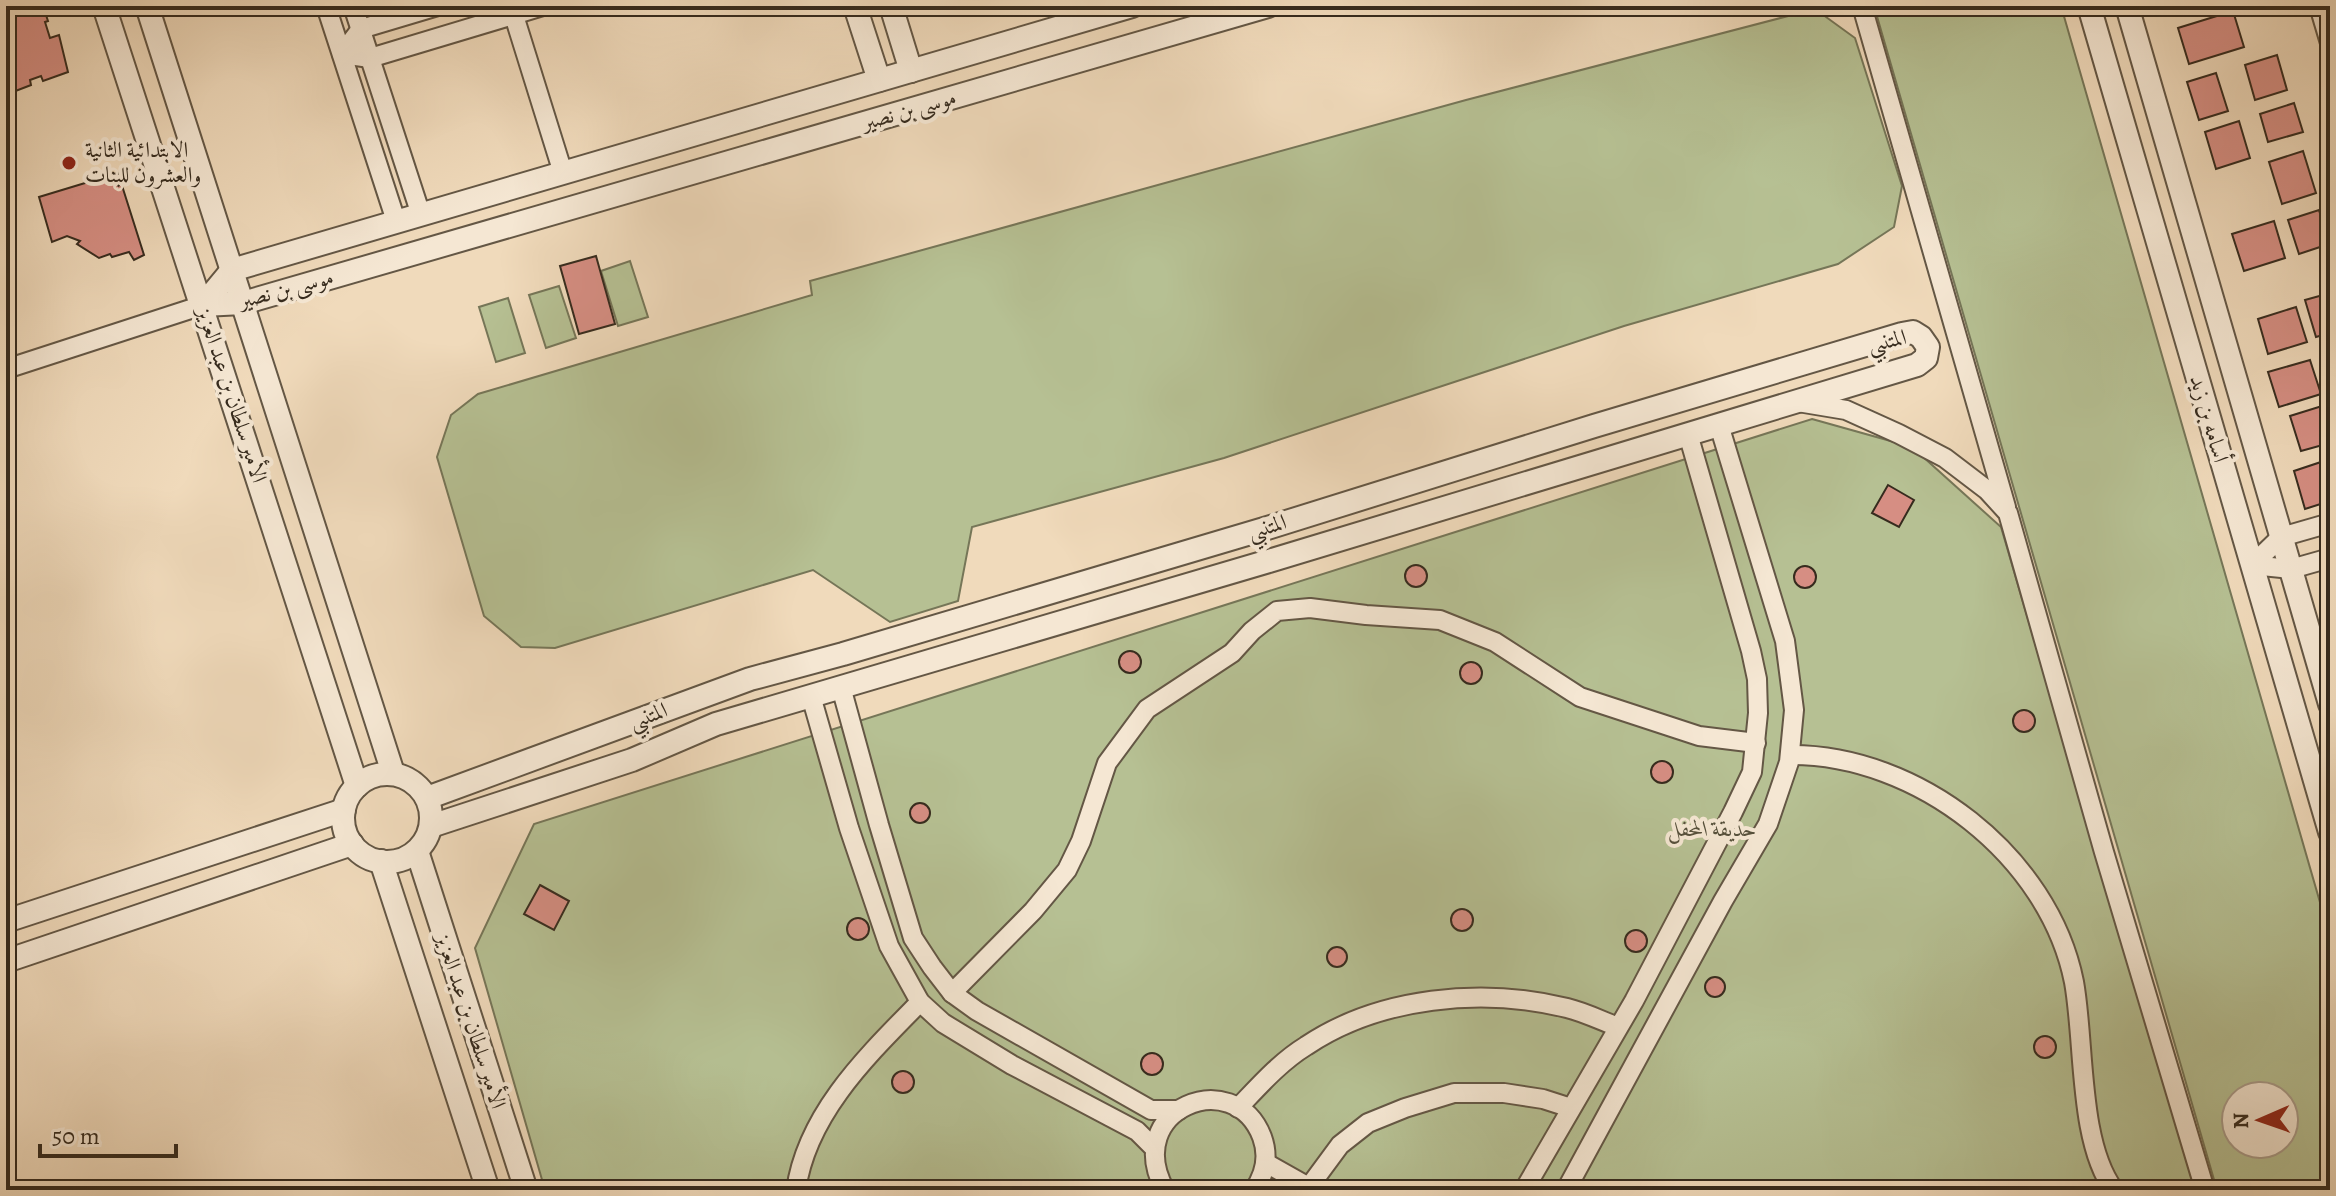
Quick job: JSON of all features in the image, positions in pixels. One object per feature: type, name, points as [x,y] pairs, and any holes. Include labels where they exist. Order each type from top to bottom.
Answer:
[{"type":"street","name":"الأمير سلطان بن عبد العزيز","points":[[104,6],[357,786]]},
{"type":"street","points":[[326,6],[396,221]]},
{"type":"street","points":[[353,6],[421,215]]},
{"type":"street","points":[[342,54],[361,29],[438,6]]},
{"type":"street","points":[[342,54],[370,58],[512,10],[543,6]]},
{"type":"street","points":[[855,6],[879,80]]},
{"type":"street","points":[[891,6],[911,71]]},
{"type":"street","name":"موسى بن نصير","points":[[203,305],[232,270],[1132,6]]},
{"type":"street","name":"موسى بن نصير","points":[[203,305],[243,303],[1268,6]]},
{"type":"street","points":[[1862,6],[2104,852],[2205,1190]]},
{"type":"street","name":"أسامه بن زيد","points":[[2089,6],[2330,832]]},
{"type":"street","name":"أسامه بن زيد","points":[[2127,6],[2330,704]]},
{"type":"street","points":[[2319,6],[2330,43]]},
{"type":"street","name":"الأمير سلطان بن عبد العزيز","points":[[152,7],[232,270],[393,773]]},
{"type":"street","points":[[512,10],[563,173]]},
{"type":"street","points":[[6,369],[203,305]]},
{"type":"street","name":"المتنبي","points":[[427,798],[750,679],[1248,533],[1902,334],[1913,332],[1928,347],[1926,358],[1917,365],[716,724],[632,760],[431,826]]},
{"type":"street","points":[[1795,402],[1846,410],[1899,434],[1945,458],[1987,490],[2008,513]]},
{"type":"street","points":[[1566,1190],[1715,915],[1768,824],[1790,755],[1794,710],[1785,641],[1719,425]]},
{"type":"street","points":[[1524,1190],[1618,1027],[1752,772],[1756,743],[1757,679],[1688,434]]},
{"type":"street","points":[[2252,565],[2281,537],[2330,523]]},
{"type":"street","points":[[2252,565],[2291,569],[2330,558]]},
{"type":"street","points":[[952,993],[1033,911],[1067,870],[1081,841],[1107,763],[1147,709],[1232,653],[1252,631],[1277,611],[1310,608],[1440,620],[1495,642],[1580,697],[1699,736],[1756,743]]},
{"type":"street","points":[[841,687],[913,938],[952,993],[977,1011],[1151,1110],[1179,1110]]},
{"type":"street","points":[[811,696],[849,828],[889,946],[920,1002],[943,1023],[1012,1065],[1137,1131],[1155,1149]]},
{"type":"street","points":[[1790,755],[1816,755],[1855,764],[1888,774],[1927,792],[1978,827],[2012,861],[2037,893],[2059,935],[2073,979],[2087,1107],[2097,1160],[2114,1190]]},
{"type":"street","points":[[393,773],[407,777],[419,786],[432,812],[426,840],[417,851],[404,859],[390,862],[362,854],[352,844],[345,831],[344,810],[346,802],[364,779],[393,773]]},
{"type":"street","points":[[6,921],[344,810]]},
{"type":"street","points":[[6,961],[352,844]]},
{"type":"street","name":"الأمير سلطان بن عبد العزيز","points":[[417,851],[526,1190]]},
{"type":"street","name":"الأمير سلطان بن عبد العزيز","points":[[381,861],[488,1190]]},
{"type":"street","points":[[1238,1108],[1304,1046],[1349,1021],[1410,1004],[1502,997],[1569,1008],[1618,1027]]},
{"type":"street","points":[[796,1190],[811,1138],[838,1091],[920,1002]]},
{"type":"street","points":[[1266,1163],[1311,1188],[1340,1145],[1368,1123],[1454,1093],[1504,1093],[1543,1099],[1571,1108]]},
{"type":"street","points":[[1165,1190],[1157,1175],[1154,1156],[1157,1138],[1165,1122],[1195,1102],[1213,1100],[1231,1104],[1247,1113],[1259,1127],[1265,1145],[1266,1163],[1261,1181],[1254,1190]]},
{"type":"green space","points":[[1874,6],[2061,6],[2330,937],[2330,1190],[2217,1190]]},
{"type":"green space","points":[[1815,9],[1855,38],[1902,186],[1894,227],[1838,264],[1624,326],[1224,458],[972,527],[958,601],[890,622],[813,570],[555,648],[521,647],[484,616],[437,457],[451,415],[478,394],[812,295],[810,281],[1466,100]]},
{"type":"green space","points":[[630,261],[648,317],[618,326],[601,271]]},
{"type":"green space","points":[[559,286],[576,338],[546,348],[529,295]]},
{"type":"green space","points":[[508,298],[525,353],[496,362],[479,307]]},
{"type":"green space","name":"حديقة المحفل","points":[[1812,419],[1912,447],[2001,527],[2195,1190],[545,1190],[475,948],[534,824]]},
{"type":"building","points":[[6,6],[43,6],[50,38],[59,35],[68,72],[43,81],[41,76],[30,80],[31,85],[13,92],[6,75]]},
{"type":"building","points":[[2233,11],[2244,47],[2189,64],[2178,28]]},
{"type":"building","points":[[2277,55],[2287,90],[2255,100],[2245,65]]},
{"type":"building","points":[[2216,73],[2228,111],[2199,120],[2187,82]]},
{"type":"building","points":[[2294,103],[2303,132],[2268,142],[2260,114]]},
{"type":"building","points":[[2239,121],[2250,158],[2216,169],[2205,132]]},
{"type":"building","points":[[2303,151],[2316,193],[2282,204],[2269,162]]},
{"type":"building","points":[[118,173],[144,255],[134,260],[129,252],[99,258],[77,244],[80,241],[67,236],[52,242],[39,197]]},
{"type":"building","points":[[2319,210],[2329,244],[2299,254],[2288,220]]},
{"type":"building","points":[[2274,221],[2285,258],[2244,271],[2232,234]]},
{"type":"building","points":[[596,256],[615,324],[579,334],[560,266]]},
{"type":"building","points":[[2330,293],[2330,333],[2316,337],[2305,300]]},
{"type":"building","points":[[2296,307],[2307,342],[2268,354],[2258,319]]},
{"type":"building","points":[[2310,360],[2321,394],[2279,407],[2268,372]]},
{"type":"building","points":[[2322,406],[2330,443],[2301,451],[2290,416]]},
{"type":"building","points":[[2330,459],[2330,501],[2305,509],[2294,471]]},
{"type":"building","points":[[1888,485],[1914,500],[1899,527],[1872,513]]},
{"type":"building","points":[[1416,565],[1427,576],[1416,587],[1405,576]]},
{"type":"building","points":[[1805,566],[1816,577],[1805,588],[1794,577]]},
{"type":"building","points":[[1130,651],[1141,662],[1130,673],[1119,662]]},
{"type":"building","points":[[1471,662],[1482,673],[1471,684],[1460,673]]},
{"type":"building","points":[[2024,710],[2035,721],[2024,732],[2013,721]]},
{"type":"building","points":[[1662,761],[1673,772],[1662,783],[1651,772]]},
{"type":"building","points":[[916,803],[924,803],[930,813],[924,823],[916,823],[910,817],[910,809]]},
{"type":"building","points":[[540,885],[569,901],[554,930],[524,914]]},
{"type":"building","points":[[1462,909],[1473,920],[1462,931],[1451,920]]},
{"type":"building","points":[[858,918],[869,929],[858,940],[847,929]]},
{"type":"building","points":[[1636,930],[1647,941],[1636,952],[1625,941]]},
{"type":"building","points":[[1333,947],[1341,947],[1347,957],[1341,967],[1333,967],[1327,961],[1327,953]]},
{"type":"building","points":[[1711,977],[1719,977],[1725,987],[1719,997],[1711,997],[1705,991],[1705,983]]},
{"type":"building","points":[[2045,1036],[2056,1047],[2045,1058],[2034,1047]]},
{"type":"building","points":[[1152,1053],[1163,1064],[1152,1075],[1141,1064]]},
{"type":"building","points":[[903,1071],[914,1082],[903,1093],[892,1082]]},
{"type":"place","name":"الابتدائية الثانية والعشرون للبنات","points":[[69,163]]}]
